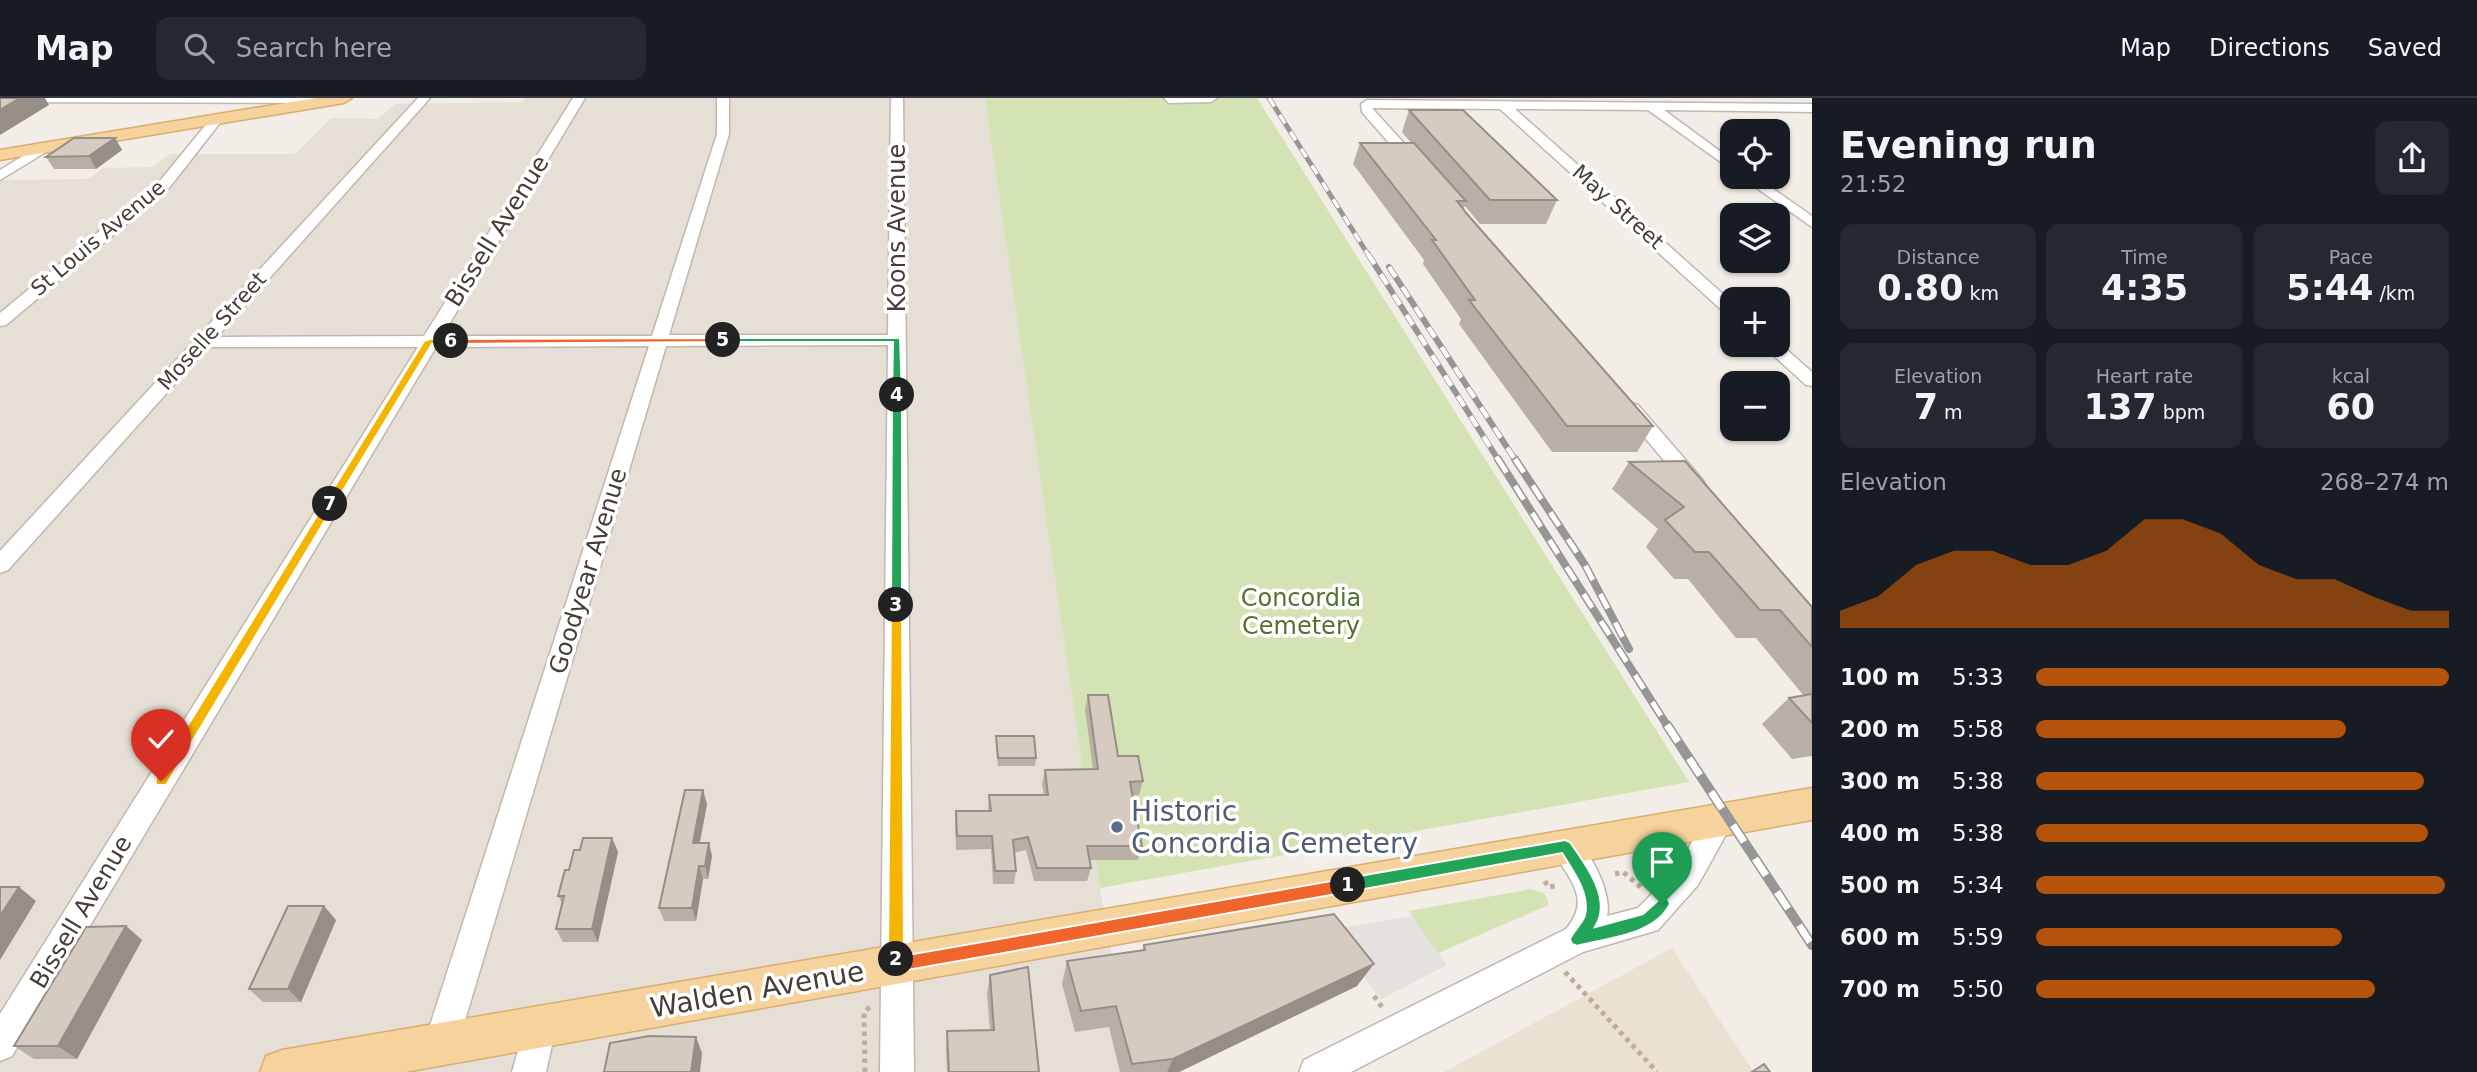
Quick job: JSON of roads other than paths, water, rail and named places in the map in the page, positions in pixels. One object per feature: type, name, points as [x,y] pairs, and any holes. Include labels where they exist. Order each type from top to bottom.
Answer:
[{"type":"main road","points":[[0,155],[185,124],[212,114],[235,116],[339,99]]},
{"type":"main road","name":"Walden Avenue","points":[[282,1072],[1812,804]]},
{"type":"street","points":[[0,98],[339,99]]},
{"type":"street","name":"Moselle Street","points":[[0,565],[424,98]]},
{"type":"street","name":"Bissell Avenue","points":[[0,1044],[579,98]]},
{"type":"street","name":"Goodyear Avenue","points":[[441,1044],[723,134],[723,98]]},
{"type":"street","name":"Koons Avenue","points":[[897,98],[897,1072]]},
{"type":"street","points":[[1169,99],[1211,98]]},
{"type":"street","points":[[1701,98],[1714,107]]},
{"type":"street","name":"St Louis Avenue","points":[[0,321],[164,185],[212,114],[209,103],[222,99]]},
{"type":"street","points":[[1430,181],[1365,106],[1393,101],[1503,105],[1549,102],[1812,108]]},
{"type":"street","name":"May Street","points":[[1503,105],[1720,299]]},
{"type":"street","points":[[1650,106],[1720,157]]},
{"type":"street","points":[[0,176],[44,147]]},
{"type":"street","points":[[1765,189],[1812,222]]},
{"type":"street","points":[[202,342],[897,340]]},
{"type":"street","points":[[1785,357],[1812,381]]},
{"type":"street","points":[[1622,399],[1703,493]]},
{"type":"street","points":[[1316,1072],[1577,939],[1647,920],[1688,876],[1719,820]]},
{"type":"street","points":[[1565,846],[1587,880],[1591,896],[1592,918],[1577,939]]},
{"type":"street","points":[[530,1072],[540,1027]]},
{"type":"railway","points":[[1269,98],[1369,256]]},
{"type":"railway","points":[[1368,254],[1499,461]]},
{"type":"railway","points":[[1389,267],[1516,461]]},
{"type":"railway","points":[[1498,459],[1668,727]]},
{"type":"railway","points":[[1515,459],[1585,565],[1629,649]]},
{"type":"railway","points":[[1667,725],[1812,945]]},
{"type":"place","name":"Historic Concordia Cemetery","points":[[1117,827]]},
{"type":"park label","name":"Concordia Cemetery","points":[[1301,612]]}]
